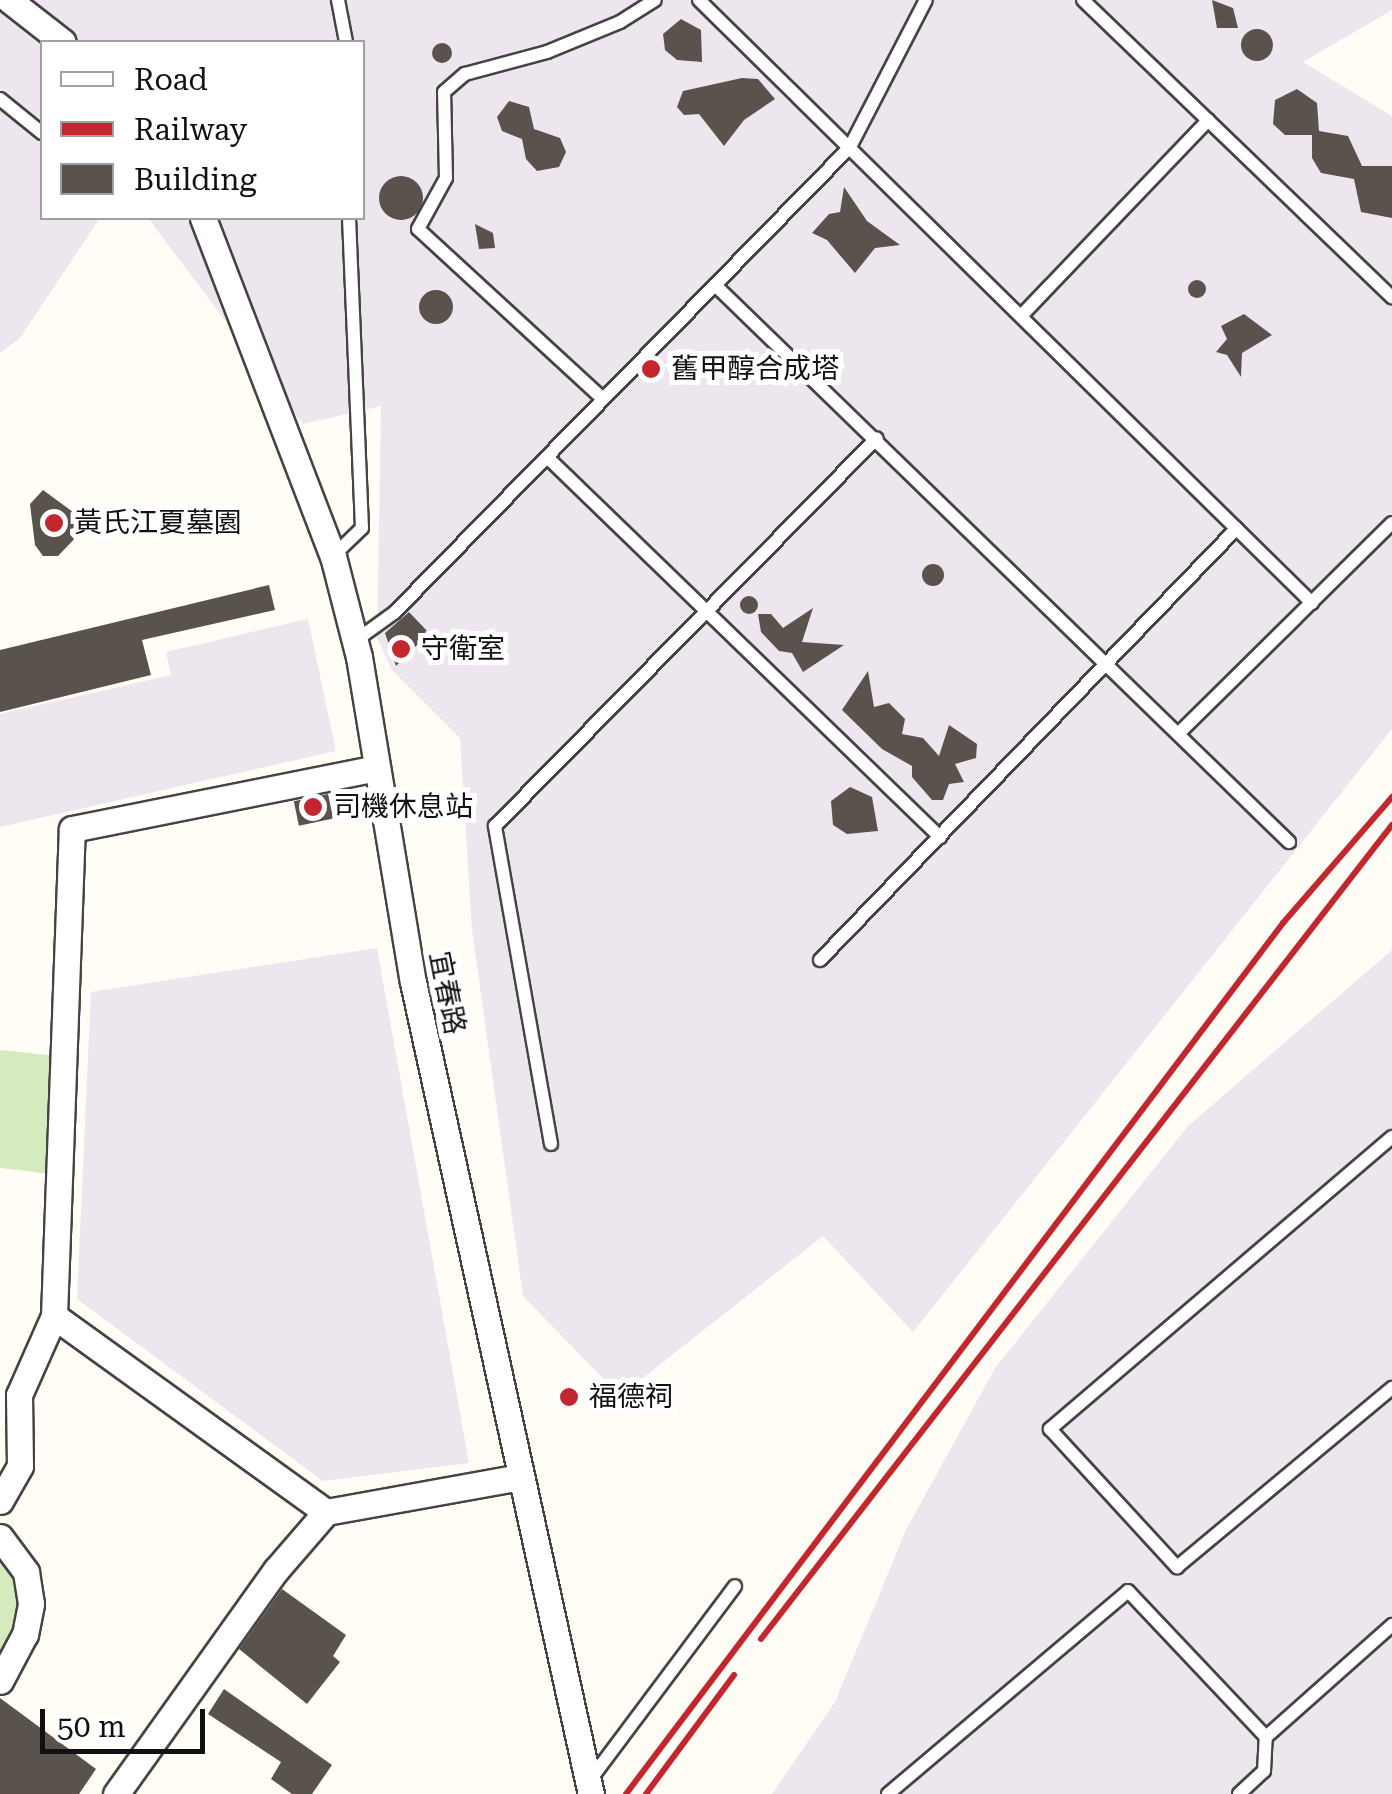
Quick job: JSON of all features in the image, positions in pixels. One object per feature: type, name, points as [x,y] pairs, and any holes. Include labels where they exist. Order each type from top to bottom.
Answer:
[{"type":"street","points":[[9,0],[60,40]]},
{"type":"street","name":"宜春路","points":[[204,220],[333,556],[355,641],[413,982],[589,1788]]},
{"type":"street","points":[[0,1501],[20,1466],[19,1395],[54,1316],[72,829],[377,768]]},
{"type":"street","points":[[54,1316],[326,1512]]},
{"type":"street","points":[[116,1794],[276,1570],[326,1512],[520,1478]]},
{"type":"street","points":[[0,1537],[26,1572],[31,1604],[25,1634],[0,1681]]},
{"type":"lane","points":[[338,0],[346,40]]},
{"type":"lane","points":[[603,399],[418,229],[446,178],[444,92],[465,74],[546,52],[620,22],[655,0]]},
{"type":"lane","points":[[699,0],[1312,603]]},
{"type":"lane","points":[[355,641],[394,612],[850,147],[926,0]]},
{"type":"lane","points":[[1083,0],[1392,297]]},
{"type":"lane","points":[[3,100],[40,131]]},
{"type":"lane","points":[[1022,316],[1208,120]]},
{"type":"lane","points":[[333,556],[362,528],[349,220]]},
{"type":"lane","points":[[715,284],[1109,661],[1289,842]]},
{"type":"lane","points":[[550,1144],[496,826],[877,438]]},
{"type":"lane","points":[[548,457],[940,837]]},
{"type":"lane","points":[[1179,733],[1392,523]]},
{"type":"lane","points":[[820,960],[1237,528]]},
{"type":"lane","points":[[1392,1137],[1050,1429],[1177,1567],[1392,1388]]},
{"type":"lane","points":[[589,1788],[735,1586]]},
{"type":"lane","points":[[888,1794],[1128,1591],[1266,1737]]},
{"type":"lane","points":[[1239,1794],[1264,1771],[1266,1737],[1392,1626]]},
{"type":"shaded area","points":[[0,0],[1392,0],[1392,10],[1303,62],[1392,116],[1392,729],[913,1332],[823,1236],[620,1396],[523,1296],[472,930],[460,738],[392,670],[377,638],[381,406],[303,424],[150,220],[365,220],[365,40],[40,40],[40,220],[99,220],[20,338],[0,353]]},
{"type":"shaded area","points":[[308,619],[336,751],[0,827],[0,714],[171,675],[166,652]]},
{"type":"shaded area","points":[[377,948],[469,1463],[323,1481],[77,1299],[91,992]]},
{"type":"shaded area","points":[[1392,950],[1392,1794],[772,1794],[835,1702],[906,1530],[995,1368],[1188,1126]]},
{"type":"green space","points":[[0,1050],[57,1056],[51,1174],[0,1168]]},
{"type":"green space","points":[[0,1554],[21,1586],[23,1610],[0,1669]]},
{"type":"building","points":[[1212,0],[1233,8],[1238,28],[1217,28]]},
{"type":"building","points":[[681,19],[701,30],[702,62],[677,60],[665,50],[663,34]]},
{"type":"building","points":[[1257,29],[1269,33],[1273,45],[1269,57],[1257,61],[1245,57],[1241,45],[1245,33]]},
{"type":"building","points":[[442,43],[452,53],[442,63],[432,53]]},
{"type":"building","points":[[742,78],[758,79],[775,99],[744,120],[724,146],[699,114],[684,115],[677,107],[683,91]]},
{"type":"building","points":[[1297,89],[1317,103],[1319,131],[1348,136],[1362,166],[1392,166],[1392,218],[1361,212],[1354,179],[1321,173],[1312,158],[1312,135],[1285,135],[1273,124],[1275,100]]},
{"type":"building","points":[[509,101],[529,107],[534,129],[560,138],[566,152],[559,167],[537,171],[526,159],[522,139],[502,131],[497,117]]},
{"type":"building","points":[[401,176],[417,182],[423,198],[417,214],[401,220],[385,214],[379,198],[385,182]]},
{"type":"building","points":[[844,187],[867,221],[900,245],[875,248],[855,273],[827,240],[812,233],[829,214],[840,212]]},
{"type":"building","points":[[475,224],[493,233],[495,248],[479,249]]},
{"type":"building","points":[[1197,280],[1206,289],[1197,298],[1188,289]]},
{"type":"building","points":[[436,290],[448,295],[453,307],[448,319],[436,324],[424,319],[419,307],[424,295]]},
{"type":"building","points":[[1244,314],[1272,335],[1242,353],[1241,377],[1227,355],[1216,352],[1227,339],[1221,326]]},
{"type":"building","name":"黃氏江夏墓園","points":[[43,490],[73,512],[80,533],[58,556],[43,556],[35,545],[30,504]]},
{"type":"building","points":[[933,564],[941,567],[941,583],[933,586],[925,583],[922,575],[925,567]]},
{"type":"building","points":[[269,585],[275,610],[142,640],[151,675],[0,712],[0,650]]},
{"type":"building","points":[[749,596],[758,605],[749,614],[740,605]]},
{"type":"building","points":[[813,608],[802,642],[844,645],[803,672],[792,653],[779,651],[761,632],[758,614],[771,614],[783,628]]},
{"type":"building","name":"守衛室","points":[[409,612],[429,633],[396,666],[385,633]]},
{"type":"building","points":[[868,671],[874,707],[889,703],[905,719],[902,734],[923,738],[939,756],[949,725],[977,744],[976,758],[955,764],[964,782],[949,784],[943,800],[932,800],[912,777],[912,766],[882,749],[842,710]]},
{"type":"building","points":[[850,787],[872,797],[878,831],[847,834],[833,825],[831,801]]},
{"type":"building","name":"司機休息站","points":[[328,794],[333,818],[299,826],[294,801]]},
{"type":"building","points":[[282,1589],[346,1635],[333,1656],[340,1662],[307,1704],[239,1649]]},
{"type":"building","points":[[224,1689],[332,1765],[312,1794],[292,1794],[271,1779],[281,1762],[208,1714]]},
{"type":"building","points":[[0,1698],[96,1769],[79,1794],[0,1794]]},
{"type":"railway","points":[[626,1794],[1283,923],[1392,797]]},
{"type":"railway","points":[[761,1639],[1392,825]]},
{"type":"railway","points":[[646,1794],[734,1675]]},
{"type":"place","name":"舊甲醇合成塔","points":[[651,369]]},
{"type":"place","name":"黃氏江夏墓園","points":[[54,523]]},
{"type":"place","name":"守衛室","points":[[401,649]]},
{"type":"place","name":"司機休息站","points":[[313,807]]},
{"type":"place","name":"福德祠","points":[[569,1397]]}]
